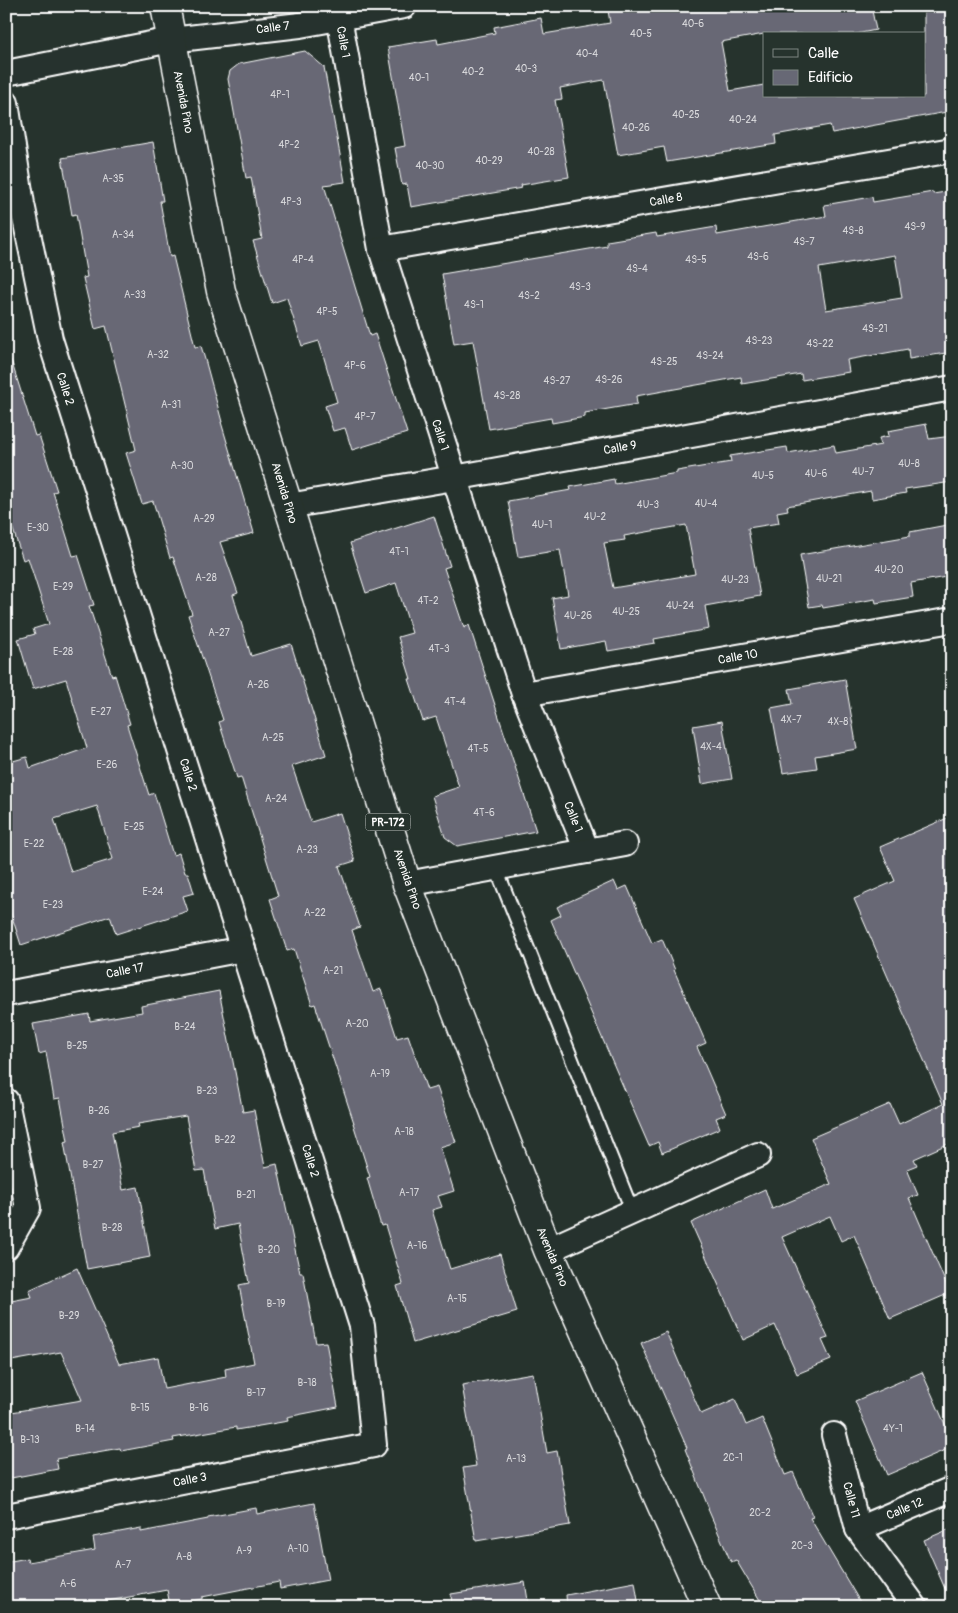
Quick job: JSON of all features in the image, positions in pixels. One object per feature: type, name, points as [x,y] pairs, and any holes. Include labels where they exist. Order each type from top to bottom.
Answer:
[{"type":"main road","name":"Avenida Pino","points":[[165,6],[221,291],[407,884],[548,1250],[706,1607]]},
{"type":"street","name":"Calle 7","points":[[6,73],[171,40],[300,25],[338,12],[404,6]]},
{"type":"street","name":"Calle 1","points":[[338,12],[381,249],[524,694],[587,851]]},
{"type":"street","name":"Calle 2","points":[[6,103],[14,205],[50,339],[362,1326],[374,1444]]},
{"type":"street","name":"Calle 8","points":[[381,249],[952,150]]},
{"type":"street","name":"Calle 9","points":[[288,506],[952,388]]},
{"type":"street","name":"Calle 10","points":[[524,694],[952,620]]},
{"type":"street","points":[[407,884],[625,844]]},
{"type":"street","name":"Calle 17","points":[[6,994],[243,949]]},
{"type":"street","points":[[6,1101],[28,1208],[6,1247]]},
{"type":"street","points":[[548,1250],[758,1155]]},
{"type":"street","name":"Calle 11","points":[[834,1435],[858,1529],[915,1607]]},
{"type":"street","name":"Calle 3","points":[[6,1516],[374,1444]]},
{"type":"street","name":"Calle 12","points":[[858,1529],[952,1489]]},
{"type":"lane","points":[[496,868],[633,1213]]},
{"type":"building","points":[[629,6],[871,6],[876,30],[866,32],[763,32],[763,34],[721,42],[730,91],[763,85],[763,98],[926,98],[924,6],[952,6],[952,111],[832,133],[830,125],[775,135],[776,144],[667,162],[664,147],[618,155],[604,80],[560,88],[562,99],[555,100],[569,177],[521,185],[522,188],[411,207],[407,184],[402,185],[395,148],[405,146],[388,47],[437,39],[438,44],[495,33],[494,27],[541,18],[544,34],[610,23],[608,10]]},
{"type":"building","points":[[305,51],[324,67],[345,182],[324,185],[370,336],[375,334],[407,433],[352,450],[345,428],[333,431],[325,406],[337,402],[319,341],[302,346],[287,298],[272,303],[253,241],[262,239],[251,177],[246,178],[228,79],[230,71],[239,64]]},
{"type":"building","points":[[153,142],[163,201],[160,201],[170,257],[173,256],[195,347],[201,346],[254,533],[220,542],[238,593],[233,595],[251,656],[291,644],[326,755],[292,766],[311,822],[340,813],[355,861],[339,866],[360,927],[352,930],[373,992],[381,989],[397,1038],[408,1035],[427,1090],[437,1087],[456,1142],[440,1147],[454,1191],[438,1196],[442,1207],[432,1210],[450,1269],[500,1254],[517,1312],[413,1343],[397,1286],[403,1284],[385,1225],[381,1226],[367,1178],[370,1177],[354,1123],[315,1004],[312,1005],[294,949],[287,951],[270,899],[278,896],[241,777],[237,778],[219,722],[223,720],[188,615],[192,614],[173,557],[170,558],[153,501],[142,504],[126,453],[136,450],[106,326],[95,329],[83,278],[87,277],[76,214],[72,215],[62,158]]},
{"type":"building","points":[[952,191],[952,352],[909,359],[908,349],[847,360],[849,372],[802,380],[801,374],[742,384],[741,377],[636,396],[637,404],[585,413],[585,417],[552,423],[551,418],[489,429],[473,341],[454,344],[442,274],[607,246],[607,241],[656,233],[657,237],[716,227],[717,235],[826,216],[824,205],[872,197],[873,202],[933,192],[933,194]],"holes":[[[895,255],[902,298],[826,310],[819,268]]]},
{"type":"building","points":[[11,360],[35,436],[39,435],[57,491],[53,492],[73,556],[78,555],[94,605],[89,606],[112,676],[115,675],[130,724],[127,725],[149,795],[154,793],[173,855],[179,853],[194,893],[183,896],[188,911],[116,934],[110,916],[21,945],[6,898],[6,763],[27,757],[30,768],[87,748],[66,679],[33,689],[18,639],[35,634],[33,629],[49,624],[28,558],[23,560],[6,508],[6,361]],"holes":[[[97,806],[113,859],[71,872],[54,819]]]},
{"type":"building","points":[[926,424],[929,439],[952,436],[952,482],[905,489],[906,493],[872,499],[871,491],[787,506],[788,510],[777,512],[779,523],[748,528],[760,596],[705,606],[709,629],[654,639],[655,643],[608,651],[606,641],[561,649],[552,598],[568,595],[560,550],[518,557],[508,501],[571,490],[570,487],[614,479],[615,484],[677,473],[677,471],[731,462],[730,456],[787,447],[788,453],[834,445],[836,453],[881,445],[879,438],[889,436],[888,431]],"holes":[[[686,525],[695,574],[613,588],[604,543],[625,540],[624,536]]]},
{"type":"building","points":[[434,516],[450,566],[444,568],[464,628],[469,625],[536,831],[457,846],[445,837],[432,796],[459,787],[436,717],[423,721],[409,679],[411,679],[398,637],[412,633],[396,583],[366,593],[350,543]]},
{"type":"building","points":[[952,524],[952,576],[911,583],[913,597],[876,603],[875,599],[823,608],[822,605],[809,607],[800,555],[910,536],[910,532]]},
{"type":"building","points":[[845,679],[857,749],[815,756],[817,768],[783,773],[771,708],[792,704],[789,689]]},
{"type":"building","points":[[722,721],[732,779],[702,784],[693,726]]},
{"type":"building","points":[[952,816],[952,1142],[914,1159],[917,1165],[907,1169],[918,1195],[909,1198],[950,1293],[890,1319],[854,1235],[841,1241],[830,1216],[782,1237],[828,1338],[822,1340],[831,1360],[797,1374],[775,1325],[743,1340],[691,1223],[765,1189],[772,1209],[831,1184],[811,1138],[890,1104],[899,1124],[943,1104],[854,899],[895,881],[880,847]]},
{"type":"building","points":[[614,881],[618,890],[627,886],[652,943],[662,939],[706,1043],[697,1047],[726,1114],[716,1118],[720,1128],[662,1153],[658,1142],[649,1146],[551,920],[561,915],[557,907]]},
{"type":"building","points":[[219,991],[243,1112],[254,1110],[265,1167],[277,1164],[300,1273],[303,1273],[316,1343],[326,1342],[338,1407],[287,1417],[288,1421],[236,1430],[236,1427],[173,1438],[174,1441],[121,1451],[120,1448],[56,1459],[58,1469],[6,1479],[6,1413],[82,1400],[61,1352],[6,1362],[6,1302],[32,1297],[29,1290],[77,1268],[119,1364],[158,1357],[164,1389],[226,1377],[225,1369],[254,1363],[239,1285],[249,1283],[238,1224],[215,1229],[204,1170],[196,1171],[186,1116],[138,1124],[139,1127],[112,1132],[123,1190],[138,1187],[150,1257],[87,1269],[64,1142],[68,1141],[60,1098],[54,1099],[46,1052],[39,1054],[33,1024],[89,1014],[90,1021],[142,1012],[141,1006]]},
{"type":"building","points":[[666,1332],[701,1414],[735,1399],[746,1425],[762,1418],[785,1475],[793,1472],[813,1517],[810,1518],[863,1607],[764,1607],[736,1560],[731,1562],[708,1509],[685,1449],[687,1448],[641,1343]]},
{"type":"building","points":[[922,1372],[952,1440],[952,1447],[887,1475],[855,1401]]},
{"type":"building","points":[[533,1373],[547,1453],[557,1451],[570,1525],[476,1541],[463,1468],[476,1466],[462,1385]]},
{"type":"building","points":[[314,1503],[328,1580],[280,1589],[279,1582],[170,1605],[167,1590],[97,1603],[97,1607],[47,1607],[46,1602],[6,1607],[6,1562],[27,1558],[28,1562],[95,1550],[93,1537],[141,1528],[141,1532],[256,1508],[257,1514]]},
{"type":"building","points":[[952,1528],[952,1605],[924,1540]]},
{"type":"building","points":[[525,1582],[529,1607],[452,1607],[451,1594]]},
{"type":"building","points":[[635,1582],[639,1607],[567,1607],[566,1595]]}]
